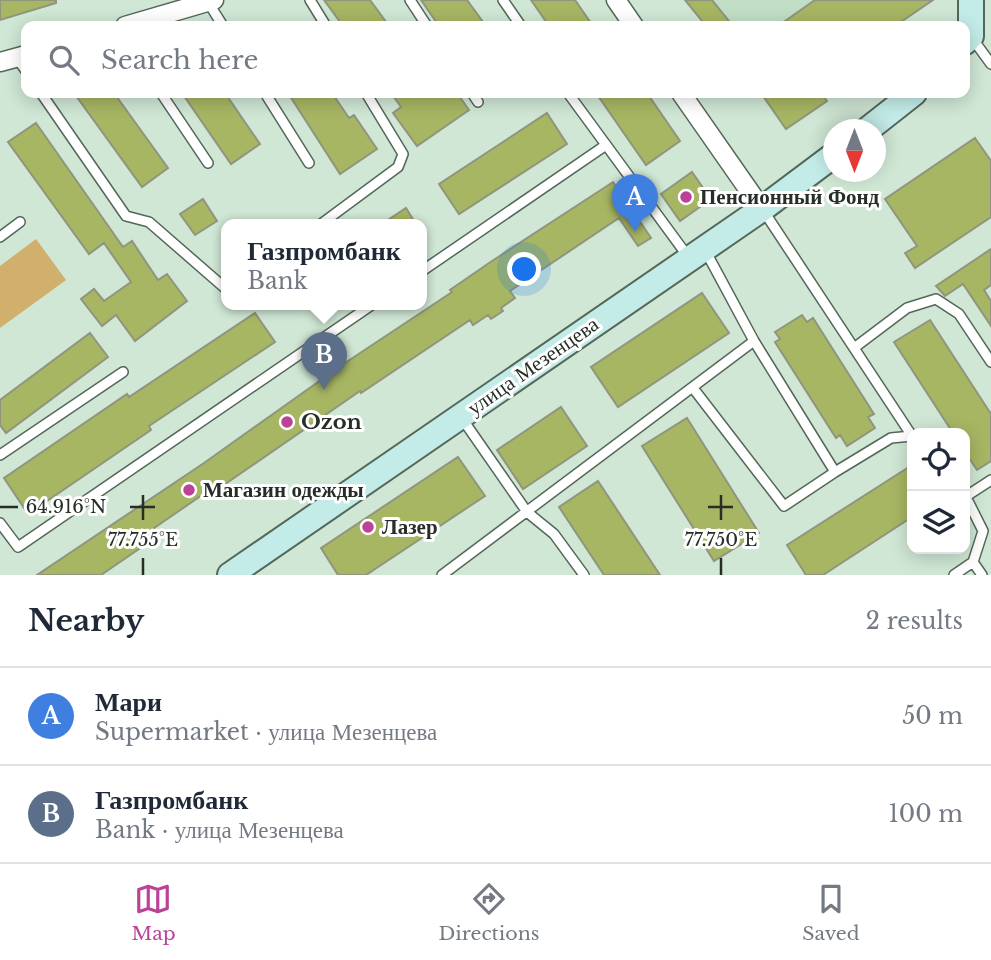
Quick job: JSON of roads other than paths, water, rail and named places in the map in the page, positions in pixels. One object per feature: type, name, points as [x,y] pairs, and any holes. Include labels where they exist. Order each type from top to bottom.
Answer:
[{"type":"main road","points":[[969,21],[971,0]]},
{"type":"main road","points":[[881,119],[908,98]]},
{"type":"main road","name":"улица Мезенцева","points":[[230,575],[762,209],[823,163]]},
{"type":"street","points":[[616,0],[631,21]]},
{"type":"street","points":[[142,21],[211,1]]},
{"type":"street","points":[[684,98],[762,209]]},
{"type":"lane","points":[[310,0],[323,21]]},
{"type":"lane","points":[[410,0],[424,21]]},
{"type":"lane","points":[[503,0],[518,21]]},
{"type":"lane","points":[[211,1],[221,21]]},
{"type":"lane","points":[[970,41],[990,61]]},
{"type":"lane","points":[[44,98],[126,216],[149,222],[221,285]]},
{"type":"lane","points":[[163,98],[208,163]]},
{"type":"lane","points":[[268,98],[309,163]]},
{"type":"lane","points":[[328,219],[398,167],[403,154],[369,98]]},
{"type":"lane","points":[[475,98],[478,102]]},
{"type":"lane","points":[[572,98],[606,145],[697,253],[835,472]]},
{"type":"lane","points":[[427,268],[606,145]]},
{"type":"lane","points":[[762,209],[907,428]]},
{"type":"lane","points":[[0,237],[20,222]]},
{"type":"lane","points":[[854,348],[907,308],[936,299],[959,314],[991,362]]},
{"type":"lane","points":[[0,523],[18,547],[364,310]]},
{"type":"lane","points":[[442,575],[754,341]]},
{"type":"lane","points":[[0,455],[123,372]]},
{"type":"lane","points":[[693,388],[784,506],[891,438],[907,436]]},
{"type":"lane","points":[[460,416],[527,512],[554,534],[584,575]]},
{"type":"lane","points":[[970,494],[991,480]]},
{"type":"lane","points":[[954,575],[973,562],[987,530],[970,504]]},
{"type":"lane","points":[[973,562],[982,575]]},
{"type":"place","name":"Пенсионный Фонд","points":[[686,197]]},
{"type":"place","name":"Мари","points":[[635,232]]},
{"type":"place","name":"Газпромбанк","points":[[324,390]]},
{"type":"place","name":"Ozon","points":[[287,422]]},
{"type":"place","name":"Магазин одежды","points":[[189,490]]},
{"type":"place","name":"Лазер","points":[[368,527]]}]
